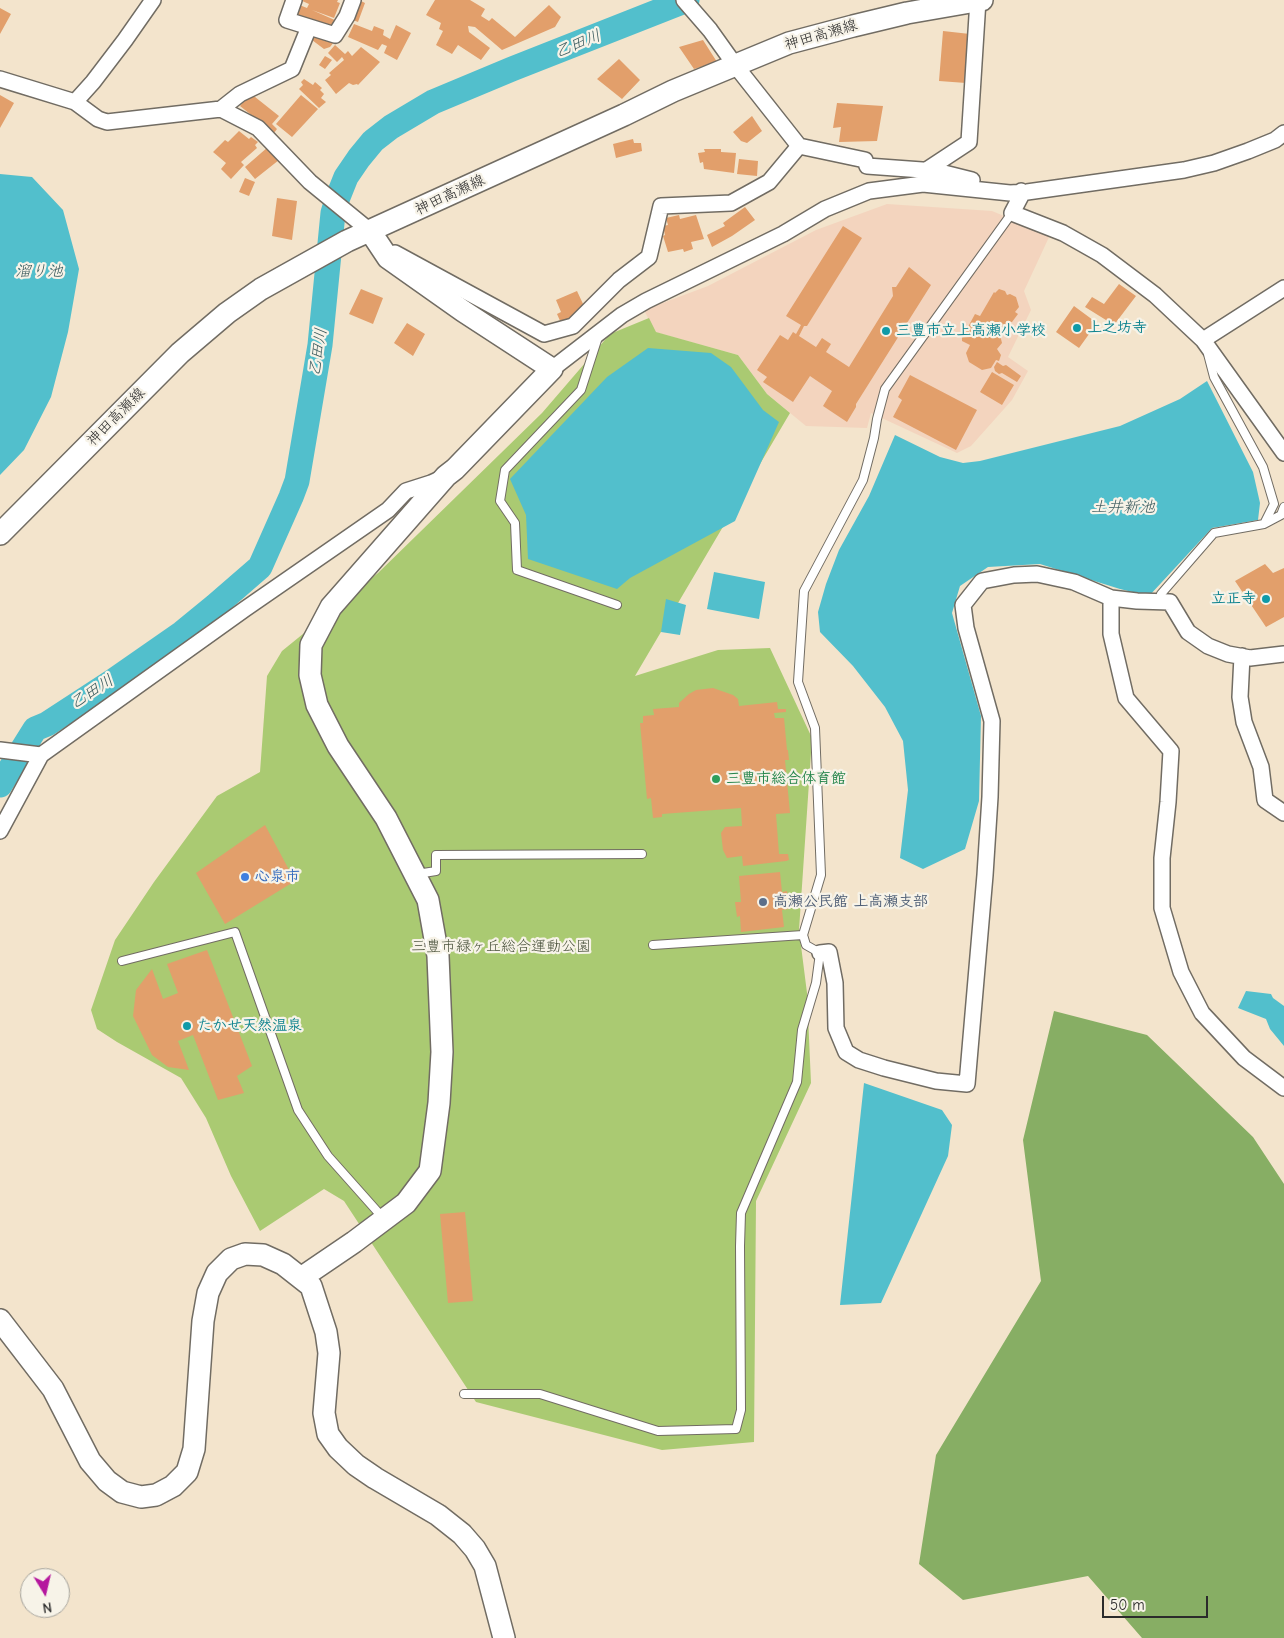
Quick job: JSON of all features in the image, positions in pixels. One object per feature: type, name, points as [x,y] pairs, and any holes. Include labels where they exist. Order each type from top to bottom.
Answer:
[{"type":"street","points":[[294,0],[287,20],[335,35],[347,16],[353,0]]},
{"type":"street","points":[[684,0],[710,30],[799,146],[865,160],[867,166],[936,171],[1022,192]]},
{"type":"street","points":[[925,171],[969,142],[979,0]]},
{"type":"street","name":"神田高瀬線","points":[[0,534],[180,353],[227,313],[261,289],[304,264],[336,248],[374,237],[673,91],[735,65],[789,44],[853,26],[907,13],[979,0]]},
{"type":"street","points":[[75,102],[126,40],[147,2]]},
{"type":"street","points":[[0,79],[75,102],[98,119],[108,122],[221,109],[240,94],[292,69],[309,27]]},
{"type":"street","points":[[221,109],[258,128],[310,182],[374,237],[544,334],[573,326],[619,280],[649,257],[661,206],[731,203],[768,182],[799,146]]},
{"type":"street","points":[[301,1278],[354,1242],[406,1202],[430,1171],[439,1103],[442,1052],[438,956],[428,900],[386,818],[338,746],[316,704],[310,675],[312,645],[331,607],[446,476],[552,369],[622,315],[646,301],[783,234],[825,209],[869,191],[923,184],[1010,193],[1184,170],[1214,163],[1248,151],[1276,140],[1284,133]]},
{"type":"street","points":[[1022,192],[1012,213],[1063,233],[1102,255],[1155,295],[1204,340],[1284,453]]},
{"type":"street","points":[[374,237],[388,258],[463,311],[552,369]]},
{"type":"street","points":[[1204,340],[1284,288]]},
{"type":"street","points":[[0,831],[41,755],[388,510],[406,490],[431,483],[446,476]]},
{"type":"street","points":[[820,953],[830,952],[836,983],[836,1028],[846,1052],[859,1060],[884,1068],[936,1080],[967,1084],[985,875],[992,721],[966,628],[963,605],[982,581],[1014,575],[1038,574],[1074,582],[1111,598],[1170,602],[1188,632],[1208,646],[1228,654],[1250,658],[1284,654]]},
{"type":"street","points":[[1111,598],[1111,634],[1126,698],[1171,751],[1162,858],[1162,908],[1181,972],[1202,1013],[1244,1058],[1284,1088]]},
{"type":"street","points":[[1242,656],[1240,697],[1244,722],[1261,767],[1265,800],[1284,813]]},
{"type":"street","points":[[6,751],[41,755]]},
{"type":"street","points":[[0,1320],[53,1389],[90,1461],[107,1481],[122,1492],[141,1497],[156,1495],[173,1486],[187,1472],[194,1450],[203,1321],[208,1293],[217,1273],[232,1259],[245,1254],[263,1255],[284,1264],[311,1286],[326,1332],[329,1353],[324,1413],[328,1434],[338,1448],[356,1465],[374,1478],[438,1515],[462,1534],[475,1549],[485,1566],[504,1638]]},
{"type":"lane","points":[[464,1394],[540,1394],[658,1431],[736,1429],[741,1410],[741,1213],[797,1082],[802,1030],[816,983],[820,953],[806,946],[803,935],[822,874],[815,728],[798,682],[804,591],[863,480],[885,389],[1012,213]]},
{"type":"lane","points":[[600,333],[581,390],[505,470],[500,501],[515,523],[517,570],[616,604]]},
{"type":"lane","points":[[1204,340],[1214,377],[1263,467],[1274,504],[1264,524]]},
{"type":"lane","points":[[1159,602],[1161,594],[1214,533],[1264,524],[1282,516],[1284,507]]},
{"type":"lane","points":[[414,874],[436,871],[436,855],[642,854]]},
{"type":"lane","points":[[122,961],[235,932],[298,1110],[328,1156],[384,1219]]},
{"type":"lane","points":[[653,945],[803,935]]},
{"type":"shaded area","points":[[887,204],[992,211],[1050,235],[1024,291],[1031,310],[1008,357],[1028,371],[1012,400],[971,446],[957,453],[871,413],[867,428],[806,426],[767,394],[738,355],[655,332],[644,310],[708,286],[816,230]]},
{"type":"green space","name":"三豊市緑ヶ丘総合運動公園","points":[[649,318],[656,332],[738,355],[767,394],[790,413],[635,676],[718,650],[770,648],[812,738],[799,930],[807,993],[811,1083],[756,1201],[754,1442],[662,1450],[476,1402],[344,1201],[324,1189],[260,1231],[231,1176],[206,1118],[181,1078],[97,1029],[91,1010],[115,940],[154,882],[217,796],[260,772],[267,676],[282,651],[378,573],[542,413],[610,334]]},
{"type":"green space","points":[[1054,1011],[1147,1035],[1253,1137],[1284,1184],[1284,1638],[1142,1638],[1088,1576],[963,1600],[919,1564],[936,1455],[1041,1281],[1023,1140]]},
{"type":"water","name":"溜り池","points":[[0,174],[32,177],[63,210],[79,269],[68,332],[51,397],[24,450],[0,475]]},
{"type":"water","points":[[648,348],[711,353],[731,367],[763,410],[779,422],[735,521],[630,578],[617,589],[528,559],[526,515],[510,479],[607,377]]},
{"type":"water","name":"土井新池","points":[[1207,381],[1253,472],[1260,503],[1258,520],[1212,528],[1149,596],[1040,564],[988,567],[960,586],[952,613],[981,716],[979,801],[965,849],[923,869],[900,858],[908,790],[903,741],[885,707],[853,666],[820,632],[818,612],[839,550],[869,496],[895,435],[940,457],[963,463],[980,461],[1120,426],[1180,399]]},
{"type":"water","points":[[714,572],[765,582],[759,619],[707,609]]},
{"type":"water","points":[[666,599],[686,605],[680,635],[661,632]]},
{"type":"water","points":[[1246,991],[1271,994],[1273,998],[1284,1006],[1284,1046],[1270,1029],[1266,1019],[1238,1008]]},
{"type":"water","points":[[864,1083],[942,1110],[952,1125],[948,1156],[881,1303],[840,1305]]},
{"type":"building","points":[[300,0],[338,0],[337,2],[340,3],[334,18],[312,10],[337,21],[333,30],[293,13],[297,4],[307,8],[309,4]]},
{"type":"building","points":[[359,0],[365,3],[358,22],[350,19]]},
{"type":"building","points":[[435,0],[470,0],[485,9],[481,16],[489,21],[492,18],[515,37],[549,5],[561,17],[555,27],[502,50],[475,27],[468,26],[469,32],[490,48],[481,60],[458,45],[452,54],[436,45],[443,31],[439,29],[441,23],[426,15]]},
{"type":"building","points":[[0,8],[11,14],[0,34]]},
{"type":"building","points":[[354,24],[372,31],[374,26],[384,30],[383,35],[390,39],[396,25],[411,33],[397,60],[384,53],[387,46],[382,44],[378,50],[348,37]]},
{"type":"building","points":[[943,31],[970,34],[966,83],[939,81]]},
{"type":"building","points":[[318,33],[334,42],[330,47],[324,49],[312,40]]},
{"type":"building","points":[[703,40],[717,62],[694,69],[679,47]]},
{"type":"building","points":[[335,45],[345,54],[348,51],[352,56],[361,47],[380,62],[358,85],[349,83],[336,94],[325,80],[331,75],[329,73],[344,60],[342,57],[337,62],[328,53]]},
{"type":"building","points":[[325,56],[332,60],[325,69],[319,65]]},
{"type":"building","points":[[619,59],[640,80],[622,99],[597,79]]},
{"type":"building","points":[[304,79],[313,85],[315,82],[322,88],[320,90],[324,94],[321,98],[326,102],[319,108],[299,89],[303,85],[301,82]]},
{"type":"building","points":[[250,93],[279,116],[272,124],[277,129],[274,133],[240,106]]},
{"type":"building","points":[[0,95],[14,103],[0,128]]},
{"type":"building","points":[[301,95],[318,109],[292,137],[276,124]]},
{"type":"building","points":[[837,103],[883,106],[877,141],[839,142],[841,127],[833,128]]},
{"type":"building","points":[[752,116],[762,131],[747,143],[741,141],[733,132]]},
{"type":"building","points":[[239,131],[249,139],[251,137],[258,142],[255,145],[257,148],[241,162],[244,165],[231,179],[221,169],[226,163],[213,152],[225,140],[228,142]]},
{"type":"building","points":[[633,139],[634,143],[641,143],[642,151],[616,158],[613,144]]},
{"type":"building","points":[[268,147],[279,160],[255,179],[245,167]]},
{"type":"building","points":[[704,149],[721,149],[721,152],[736,153],[734,173],[704,169],[703,162],[700,163],[698,153],[705,152]]},
{"type":"building","points":[[739,159],[758,161],[757,176],[737,174]]},
{"type":"building","points":[[245,178],[255,182],[249,196],[239,192]]},
{"type":"building","points":[[277,198],[297,201],[292,240],[272,236]]},
{"type":"building","points":[[745,207],[755,220],[712,247],[707,235],[725,226],[723,223]]},
{"type":"building","points":[[679,215],[680,219],[696,215],[704,239],[691,242],[693,249],[684,252],[683,249],[668,252],[663,236],[665,235],[663,226],[668,225],[666,218]]},
{"type":"building","points":[[843,226],[862,238],[799,336],[816,347],[822,338],[831,344],[826,352],[849,367],[893,296],[892,287],[896,287],[909,267],[931,285],[856,404],[847,422],[823,406],[832,391],[810,376],[793,402],[763,382],[767,377],[757,370],[780,335],[788,340],[793,332],[796,334],[801,325],[786,316]]},
{"type":"building","points":[[1119,284],[1136,296],[1114,325],[1085,307],[1092,297],[1104,304]]},
{"type":"building","points":[[361,289],[383,298],[373,324],[349,314]]},
{"type":"building","points":[[999,289],[1005,291],[1007,295],[1010,294],[1016,297],[1019,307],[1015,312],[1018,314],[1010,322],[1007,330],[1000,330],[998,334],[1002,343],[997,349],[1001,355],[999,361],[996,360],[991,368],[982,370],[969,362],[966,353],[970,345],[962,341],[962,338],[975,314],[980,316],[994,292]]},
{"type":"building","points":[[577,291],[584,306],[577,311],[577,317],[561,323],[557,314],[561,312],[556,300]]},
{"type":"building","name":"上之坊寺","points":[[1074,306],[1097,323],[1079,348],[1056,332]]},
{"type":"building","points":[[407,323],[425,334],[413,356],[394,343]]},
{"type":"building","points":[[997,362],[1003,366],[1006,365],[1021,376],[1017,382],[995,371],[994,367]]},
{"type":"building","points":[[992,372],[1014,385],[1002,405],[980,392]]},
{"type":"building","points":[[910,375],[977,410],[956,450],[893,417],[902,400],[898,397]]},
{"type":"building","name":"立正寺","points":[[1265,564],[1273,573],[1284,568],[1284,617],[1266,627],[1235,581]]},
{"type":"building","name":"三豊市総合体育館","points":[[713,688],[733,695],[738,699],[739,706],[777,702],[778,709],[786,709],[786,712],[774,713],[775,718],[784,718],[789,760],[785,760],[790,813],[776,814],[779,854],[788,854],[789,860],[743,866],[742,856],[727,858],[723,850],[721,833],[725,827],[742,826],[741,808],[662,814],[662,817],[653,818],[651,798],[647,799],[640,723],[643,723],[643,716],[654,715],[653,709],[679,707],[679,703],[696,690]]},
{"type":"building","name":"心泉市","points":[[265,825],[295,881],[225,924],[196,873]]},
{"type":"building","name":"高瀬公民館 上高瀬支部","points":[[780,872],[782,892],[787,891],[789,909],[782,910],[784,927],[741,932],[740,916],[737,917],[735,902],[741,902],[739,876]]},
{"type":"building","name":"たかせ天然温泉","points":[[207,950],[252,1066],[237,1076],[244,1093],[218,1100],[193,1035],[178,1041],[189,1070],[168,1067],[152,1055],[133,1016],[136,990],[152,969],[163,999],[178,993],[167,964]]},
{"type":"building","points":[[465,1212],[473,1301],[448,1303],[440,1214]]},
{"type":"waterway","name":"乙田川","points":[[0,785],[35,729],[47,724],[113,681],[182,633],[260,567],[297,481],[320,345],[333,213],[346,177],[373,141],[391,127],[433,102],[687,0]]},
{"type":"place","name":"上之坊寺","points":[[1077,328]]},
{"type":"place","name":"三豊市立上高瀬小学校","points":[[886,331]]},
{"type":"place","name":"立正寺","points":[[1266,599]]},
{"type":"place","name":"三豊市総合体育館","points":[[716,779]]},
{"type":"place","name":"心泉市","points":[[245,877]]},
{"type":"place","name":"高瀬公民館 上高瀬支部","points":[[763,902]]},
{"type":"place","name":"たかせ天然温泉","points":[[187,1026]]}]
